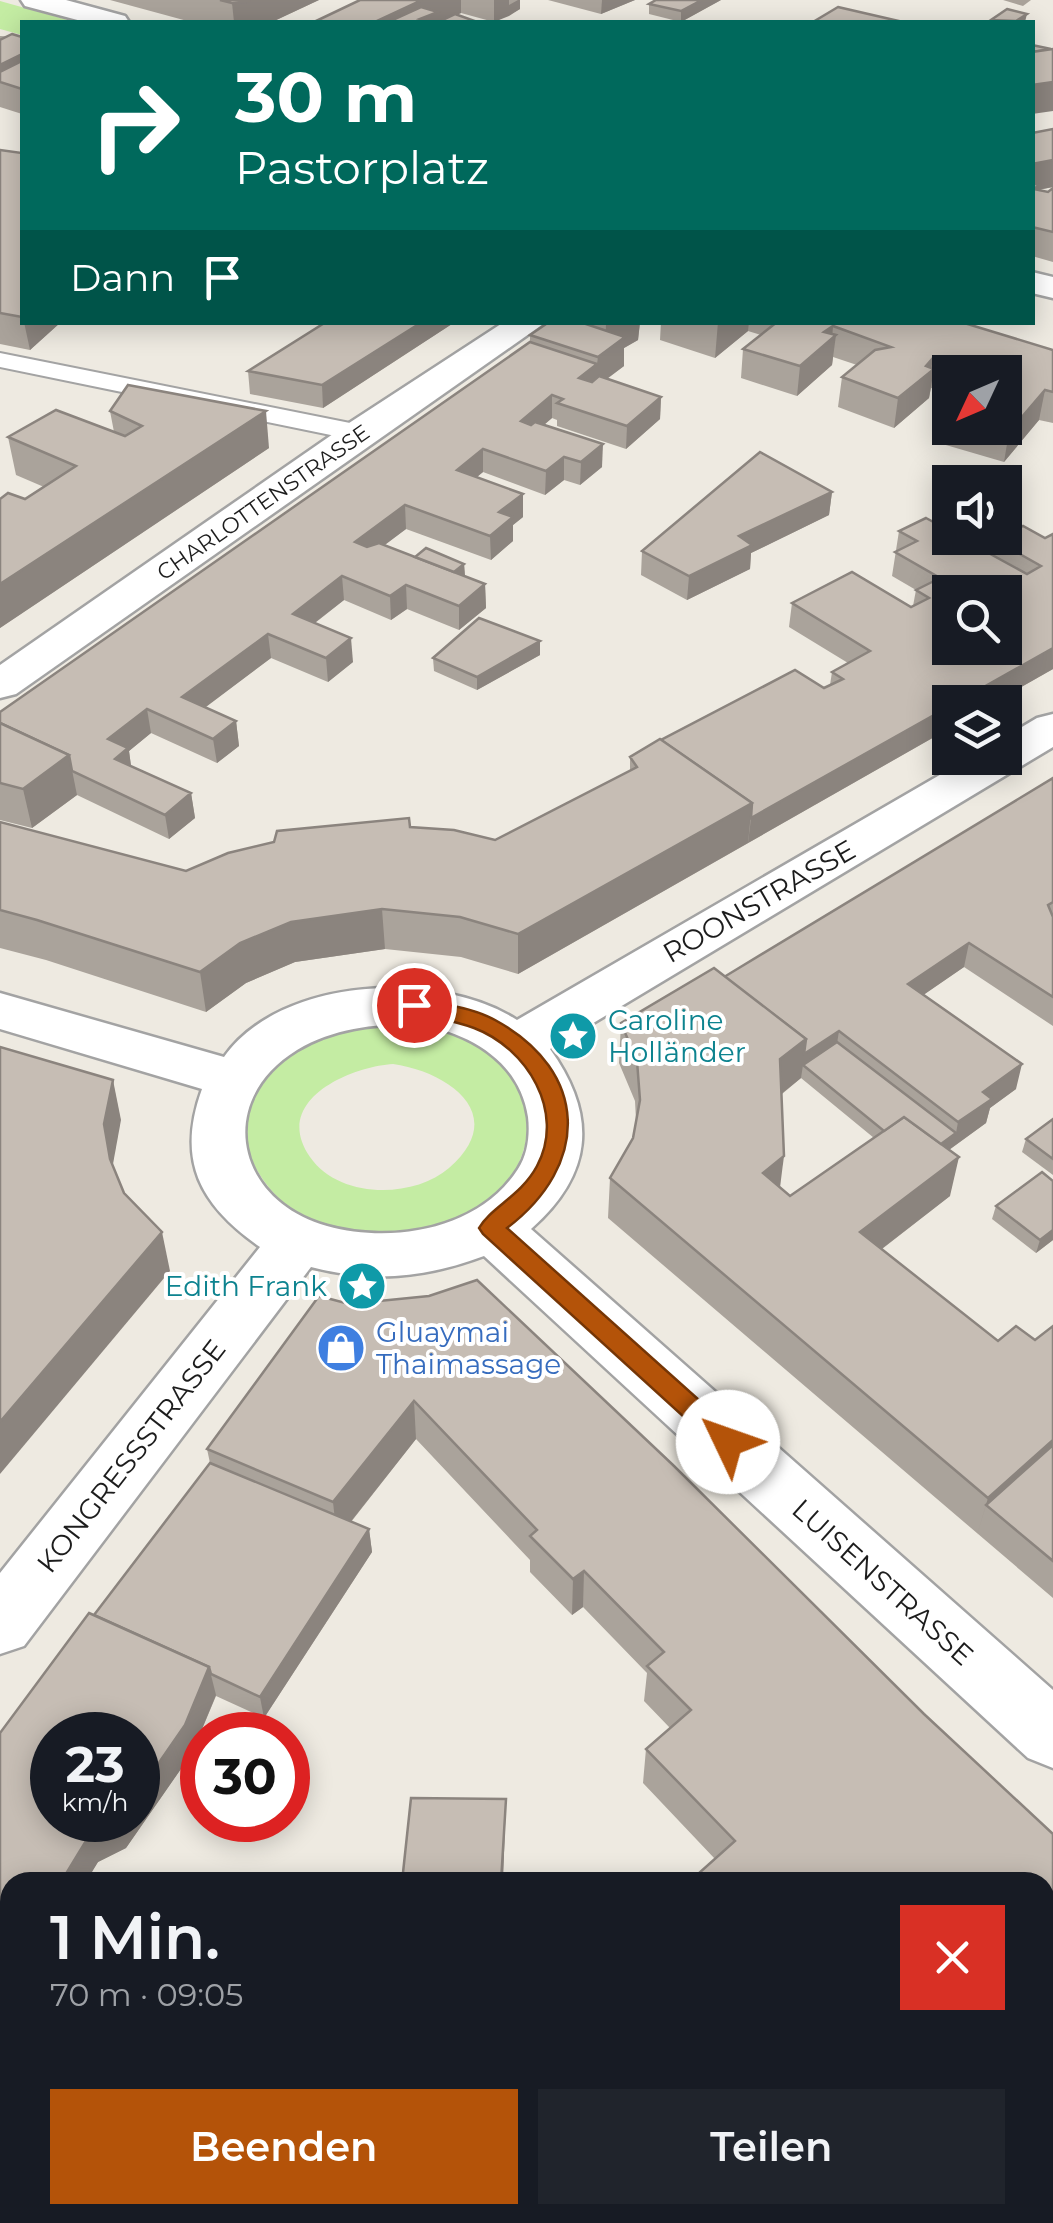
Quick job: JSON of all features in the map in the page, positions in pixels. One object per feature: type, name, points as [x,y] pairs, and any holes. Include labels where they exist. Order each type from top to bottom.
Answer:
[{"type":"street","points":[[35,0],[108,20]]},
{"type":"street","name":"CHARLOTTENSTRASSE","points":[[0,685],[360,434],[524,325]]},
{"type":"street","name":"ROONSTRASSE","points":[[1022,746],[1053,728]]},
{"type":"street","name":"ROONSTRASSE","points":[[516,1044],[973,775]]},
{"type":"street","points":[[414,1005],[483,1023],[516,1044],[542,1071],[556,1103],[558,1137],[549,1167],[534,1190],[491,1228],[447,1247],[396,1256],[345,1254],[298,1241],[248,1211],[219,1163],[216,1131],[221,1104],[234,1079],[261,1049],[310,1020],[361,1007],[414,1005]]},
{"type":"street","points":[[0,1011],[234,1079]]},
{"type":"street","name":"LUISENSTRASSE","points":[[491,1228],[1053,1736]]},
{"type":"street","name":"KONGRESSSTRASSE","points":[[0,1624],[298,1241]]},
{"type":"lane","points":[[0,360],[360,434]]},
{"type":"green space","points":[[0,1],[68,20],[20,20],[20,34],[0,29]]},
{"type":"green space","points":[[393,1025],[449,1034],[490,1056],[508,1073],[520,1093],[526,1137],[508,1181],[489,1201],[459,1220],[405,1233],[339,1230],[304,1216],[267,1185],[247,1145],[249,1112],[264,1082],[294,1054],[351,1031]],"holes":[[[393,1064],[434,1076],[465,1099],[473,1114],[474,1131],[466,1149],[434,1178],[397,1189],[357,1187],[323,1171],[310,1157],[301,1137],[300,1119],[308,1104],[320,1091],[356,1072]]]},
{"type":"building","points":[[360,0],[422,0],[379,20],[318,20]]},
{"type":"building","points":[[656,0],[702,0],[681,11],[649,4]]},
{"type":"building","points":[[421,7],[438,12],[420,19],[424,20],[392,20]]},
{"type":"building","points":[[838,7],[894,20],[816,20]]},
{"type":"building","points":[[1007,9],[1027,14],[1018,20],[991,20]]},
{"type":"building","points":[[455,14],[472,20],[442,20]]},
{"type":"building","points":[[12,34],[20,36],[20,55],[0,65],[0,40]]},
{"type":"building","points":[[1053,49],[1053,82],[1035,85],[1035,52]]},
{"type":"building","points":[[20,62],[20,88],[0,82],[0,72]]},
{"type":"building","points":[[1053,129],[1053,160],[1035,163],[1035,132]]},
{"type":"building","points":[[0,150],[20,153],[20,317],[0,313]]},
{"type":"building","points":[[1053,188],[1053,232],[1035,228],[1035,189],[1048,192]]},
{"type":"building","points":[[321,325],[417,325],[322,385],[248,371]]},
{"type":"building","points":[[545,325],[589,325],[625,337],[598,357],[530,335]]},
{"type":"building","points":[[773,325],[971,325],[1053,350],[1053,392],[1045,390],[1022,417],[1022,355],[932,355],[926,366],[932,371],[898,398],[842,377],[875,350],[891,347],[833,326],[824,332],[836,335],[800,366],[743,349]]},
{"type":"building","points":[[530,342],[597,364],[579,378],[592,382],[599,376],[661,397],[627,426],[557,403],[563,399],[552,395],[521,421],[603,444],[581,462],[564,457],[546,471],[483,449],[457,470],[523,494],[499,512],[513,517],[490,536],[405,505],[355,542],[367,547],[379,543],[485,584],[459,606],[406,585],[390,596],[342,576],[293,614],[351,638],[326,658],[268,634],[182,697],[236,721],[213,739],[147,709],[108,739],[128,748],[115,759],[191,793],[165,815],[72,771],[69,755],[0,723],[0,712]]},
{"type":"building","points":[[128,385],[266,411],[0,584],[0,499],[8,493],[25,499],[76,466],[8,437],[56,410],[125,436],[142,426],[110,411]]},
{"type":"building","points":[[760,452],[832,492],[739,536],[752,545],[689,576],[642,551]]},
{"type":"building","points":[[926,518],[932,521],[932,555],[992,555],[1027,574],[1041,566],[1022,555],[1022,526],[1045,538],[1053,534],[1053,648],[987,685],[932,685],[932,716],[751,818],[752,803],[661,740],[795,670],[824,688],[843,679],[832,672],[870,651],[792,603],[852,572],[911,607],[929,598],[916,590],[932,582],[932,665],[1022,665],[1022,575],[935,575],[895,552],[917,541],[899,531]]},
{"type":"building","points":[[426,548],[464,564],[454,572],[415,557]]},
{"type":"building","points":[[479,618],[540,641],[477,677],[433,658]]},
{"type":"building","points":[[0,723],[69,755],[23,789],[0,783]]},
{"type":"building","points":[[660,739],[752,803],[518,934],[460,917],[382,909],[291,922],[240,943],[200,972],[0,910],[0,822],[186,871],[228,853],[274,842],[277,831],[409,818],[410,827],[454,830],[495,840],[637,767],[630,757]]},
{"type":"building","points":[[1053,778],[1053,902],[1048,905],[1053,917],[1053,997],[969,943],[908,984],[1022,1064],[983,1092],[992,1099],[958,1122],[839,1031],[804,1054],[806,1039],[724,977]]},
{"type":"building","points":[[714,968],[806,1039],[780,1059],[784,1156],[763,1173],[790,1196],[904,1117],[959,1157],[860,1232],[998,1341],[1016,1326],[1035,1340],[1053,1326],[1053,1440],[988,1498],[610,1178],[633,1138],[640,1100],[637,1061],[621,1023]]},
{"type":"building","points":[[837,1042],[956,1133],[941,1144],[904,1117],[884,1131],[803,1065]]},
{"type":"building","points":[[0,1047],[113,1080],[104,1124],[110,1159],[124,1193],[162,1232],[0,1422]]},
{"type":"building","points":[[1053,1119],[1053,1159],[1026,1139]]},
{"type":"building","points":[[1042,1172],[1053,1181],[1053,1230],[1040,1240],[996,1206]]},
{"type":"building","points":[[477,1280],[1053,1834],[1053,1872],[700,1872],[735,1841],[646,1749],[691,1710],[647,1666],[664,1652],[584,1571],[573,1579],[530,1536],[537,1530],[414,1401],[333,1502],[207,1449],[319,1296],[349,1304],[429,1296]]},
{"type":"building","points":[[1053,1445],[1053,1561],[986,1505]]},
{"type":"building","points":[[210,1463],[369,1529],[260,1697],[211,1674],[209,1667],[94,1615]]},
{"type":"building","points":[[89,1613],[209,1667],[190,1712],[180,1712],[180,1732],[160,1761],[160,1712],[30,1712],[30,1842],[85,1842],[67,1872],[0,1872],[0,1733]]},
{"type":"building","points":[[411,1798],[506,1799],[502,1872],[403,1872]]},
{"type":"place","name":"Caroline Holländer","points":[[573,1036]]},
{"type":"place","name":"Edith Frank","points":[[362,1286]]},
{"type":"place","name":"Gluaymai Thaimassage","points":[[341,1348]]},
{"type":"route","points":[[414,1005],[483,1023],[516,1044],[542,1071],[556,1103],[558,1137],[549,1167],[525,1202],[491,1228],[728,1442]]}]
